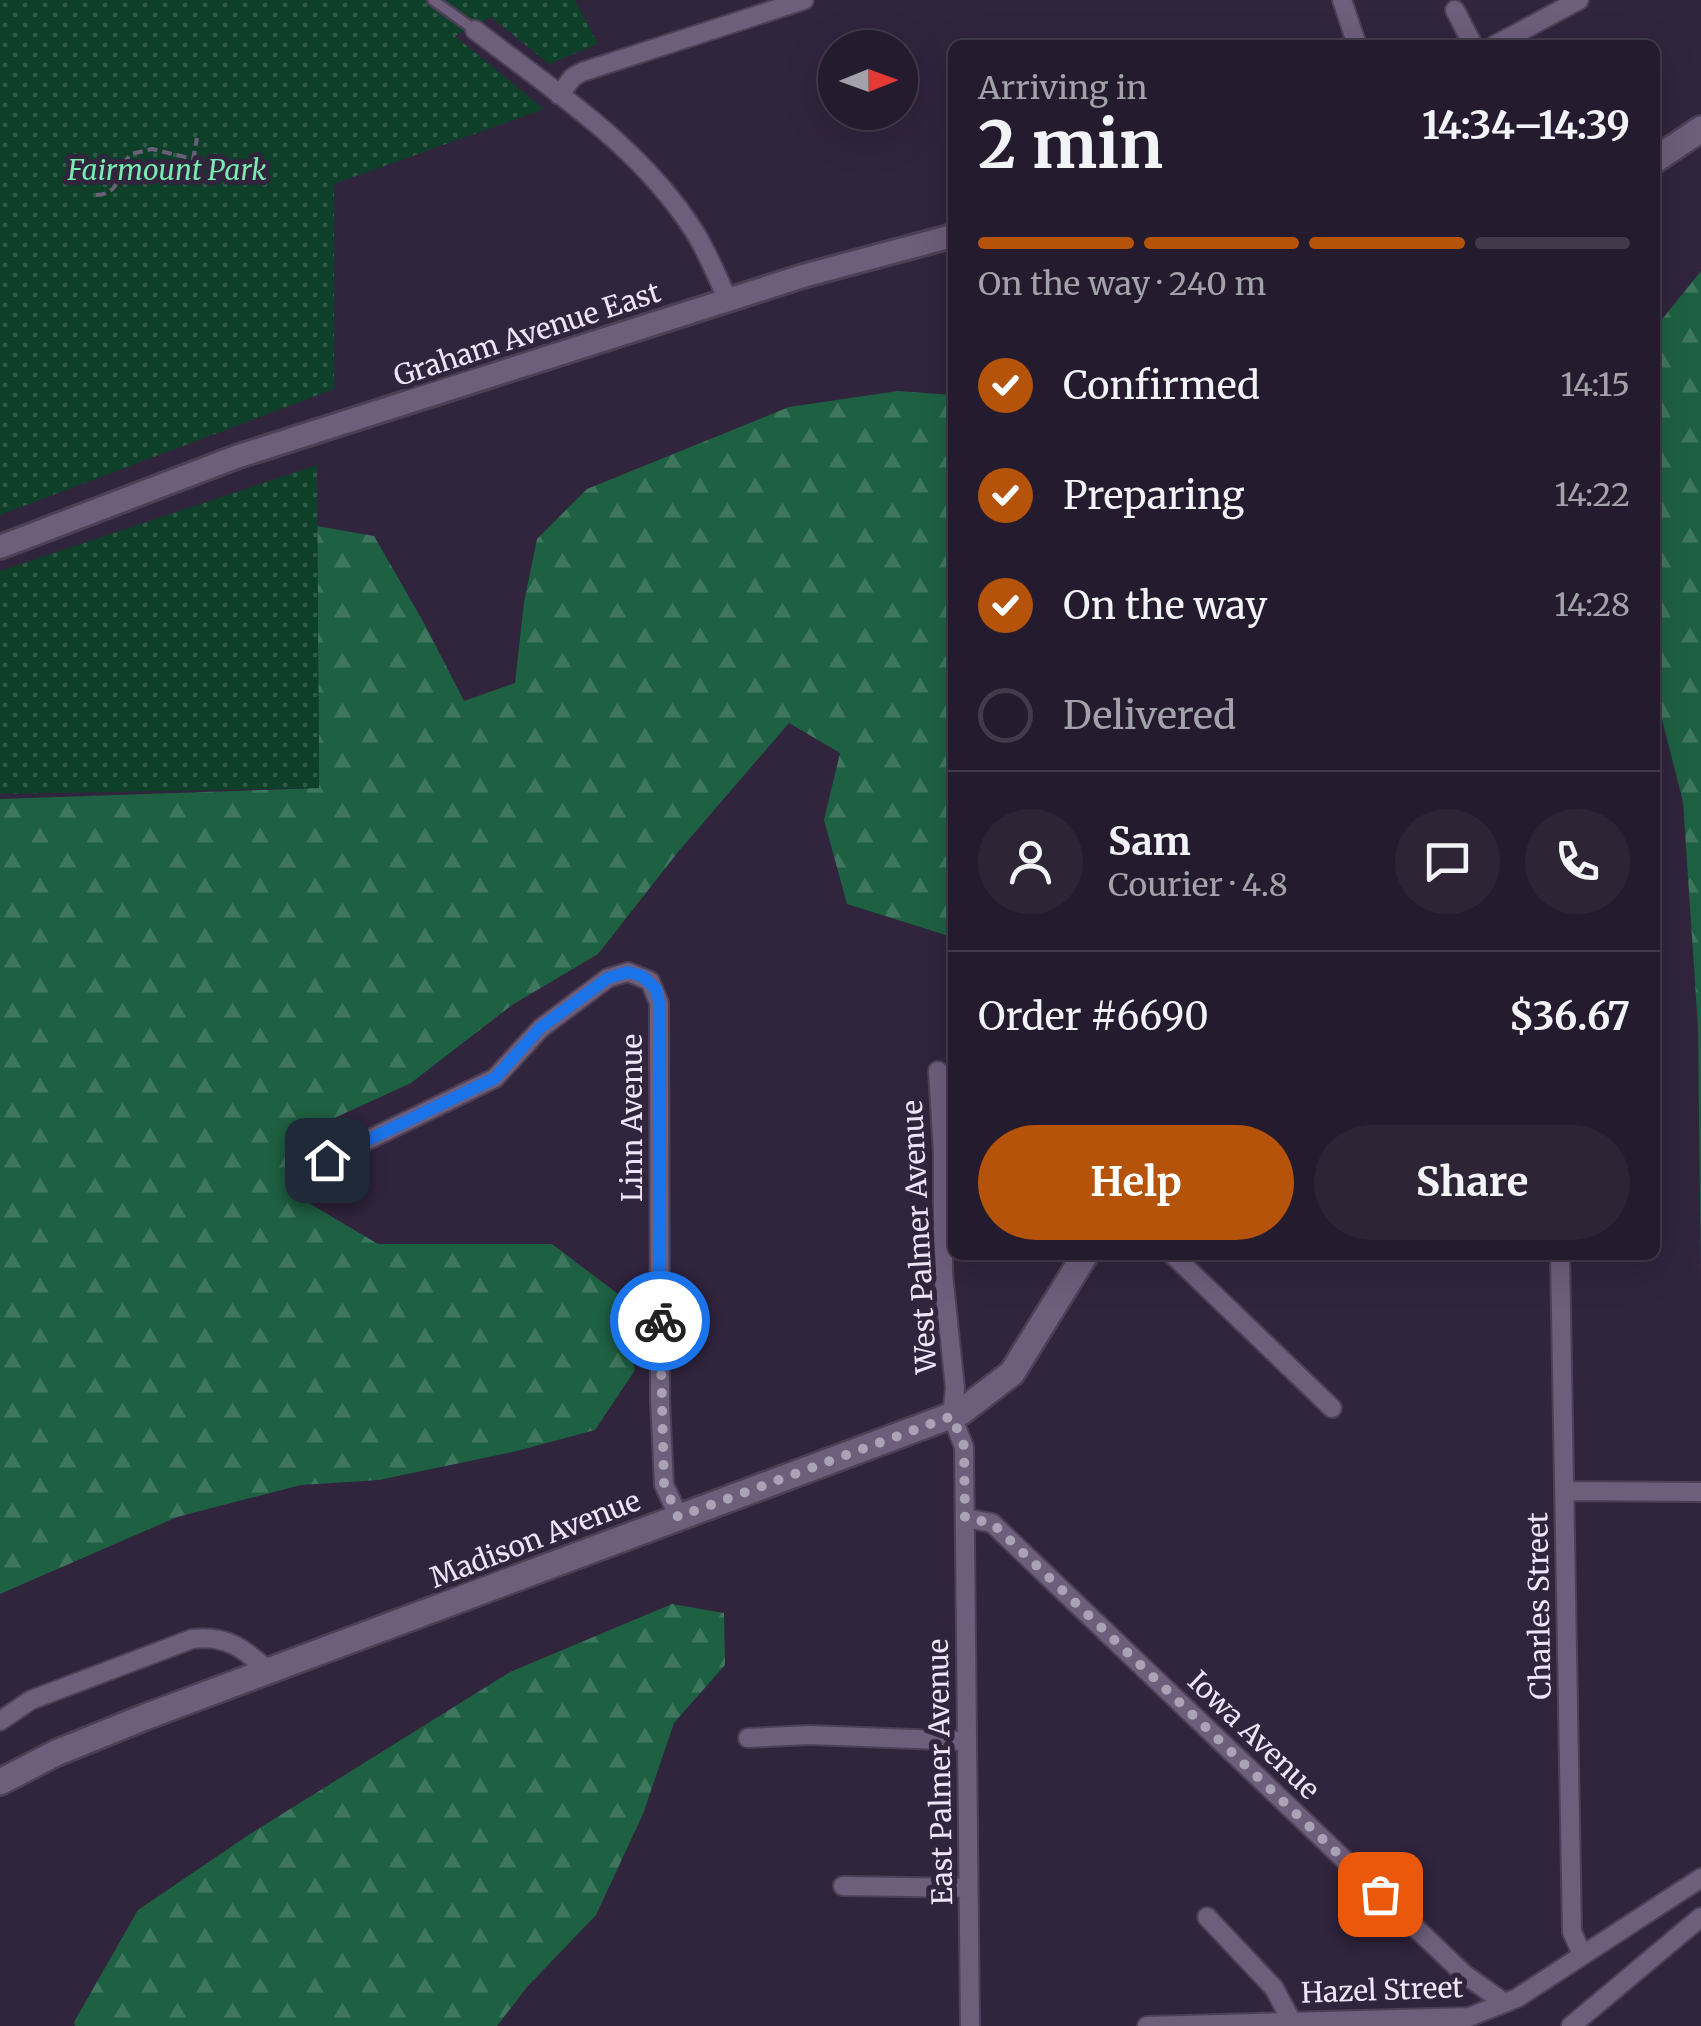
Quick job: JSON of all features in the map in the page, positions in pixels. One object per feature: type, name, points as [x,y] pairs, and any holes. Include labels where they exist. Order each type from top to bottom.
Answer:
[{"type":"main road","points":[[1660,157],[1701,129]]},
{"type":"main road","name":"Madison Avenue","points":[[0,1782],[56,1753],[268,1671],[952,1416],[982,1399],[1012,1374],[1082,1260]]},
{"type":"street","points":[[559,95],[582,72],[804,0]]},
{"type":"street","points":[[1342,0],[1355,40]]},
{"type":"street","points":[[1504,40],[1579,0]]},
{"type":"street","points":[[1455,10],[1470,40]]},
{"type":"street","points":[[475,30],[600,126],[644,170],[681,212],[706,252],[728,300]]},
{"type":"street","name":"Graham Avenue East","points":[[0,548],[122,498],[236,458],[728,300],[948,237]]},
{"type":"street","name":"Linn Avenue","points":[[327,1160],[495,1078],[540,1028],[608,978],[628,972],[650,981],[659,1003],[660,1400],[664,1484],[678,1517]]},
{"type":"street","name":"West Palmer Avenue","points":[[938,1071],[943,1274],[955,1388],[952,1416],[964,1446],[965,1518]]},
{"type":"street","points":[[1178,1260],[1332,1408]]},
{"type":"street","name":"Charles Street","points":[[1560,1260],[1572,1932],[1582,1954]]},
{"type":"street","points":[[1565,1492],[1701,1492]]},
{"type":"street","name":"East Palmer Avenue","points":[[965,1518],[970,2026]]},
{"type":"street","name":"Iowa Avenue","points":[[965,1518],[992,1523],[1464,1974],[1502,2002]]},
{"type":"street","points":[[0,1721],[31,1700],[192,1639],[226,1640],[244,1648],[268,1671]]},
{"type":"street","points":[[748,1738],[967,1741]]},
{"type":"street","name":"Hazel Street","points":[[1146,2026],[1469,2017],[1517,1998],[1701,1878]]},
{"type":"street","points":[[843,1886],[968,1888]]},
{"type":"street","points":[[1207,1917],[1274,1988],[1291,2020]]},
{"type":"street","points":[[1571,2026],[1701,1917]]},
{"type":"lane","points":[[433,0],[475,30]]},
{"type":"path","points":[[96,195],[115,190],[119,171],[131,154],[152,149],[193,159],[197,138]]},
{"type":"green space","name":"Fairmount Park","points":[[0,0],[575,0],[598,44],[549,64],[491,17],[455,36],[544,109],[334,184],[334,389],[0,515]]},
{"type":"green space","points":[[1701,271],[1701,1283],[1698,1028],[1683,802],[1660,712],[1660,322]]},
{"type":"green space","points":[[898,391],[948,395],[948,936],[847,904],[824,820],[840,753],[789,723],[678,852],[598,954],[512,1005],[411,1083],[306,1131],[302,1199],[378,1244],[552,1244],[618,1294],[635,1370],[595,1430],[379,1480],[301,1485],[177,1517],[0,1594],[0,799],[319,788],[317,526],[374,536],[464,701],[515,683],[524,602],[537,539],[587,489],[789,407]]},
{"type":"green space","points":[[317,465],[319,788],[0,794],[0,571]]},
{"type":"green space","points":[[672,1604],[724,1613],[725,1665],[674,1723],[643,1814],[596,1915],[527,1987],[497,2026],[75,2026],[138,1910],[250,1834],[510,1672]]},
{"type":"way so far","points":[[660,1321],[664,1484],[678,1517],[952,1416],[964,1446],[965,1518],[992,1523],[1380,1894]]},
{"type":"route","points":[[327,1160],[495,1078],[540,1028],[608,978],[628,972],[642,976],[656,989],[659,1003],[660,1321]]}]
